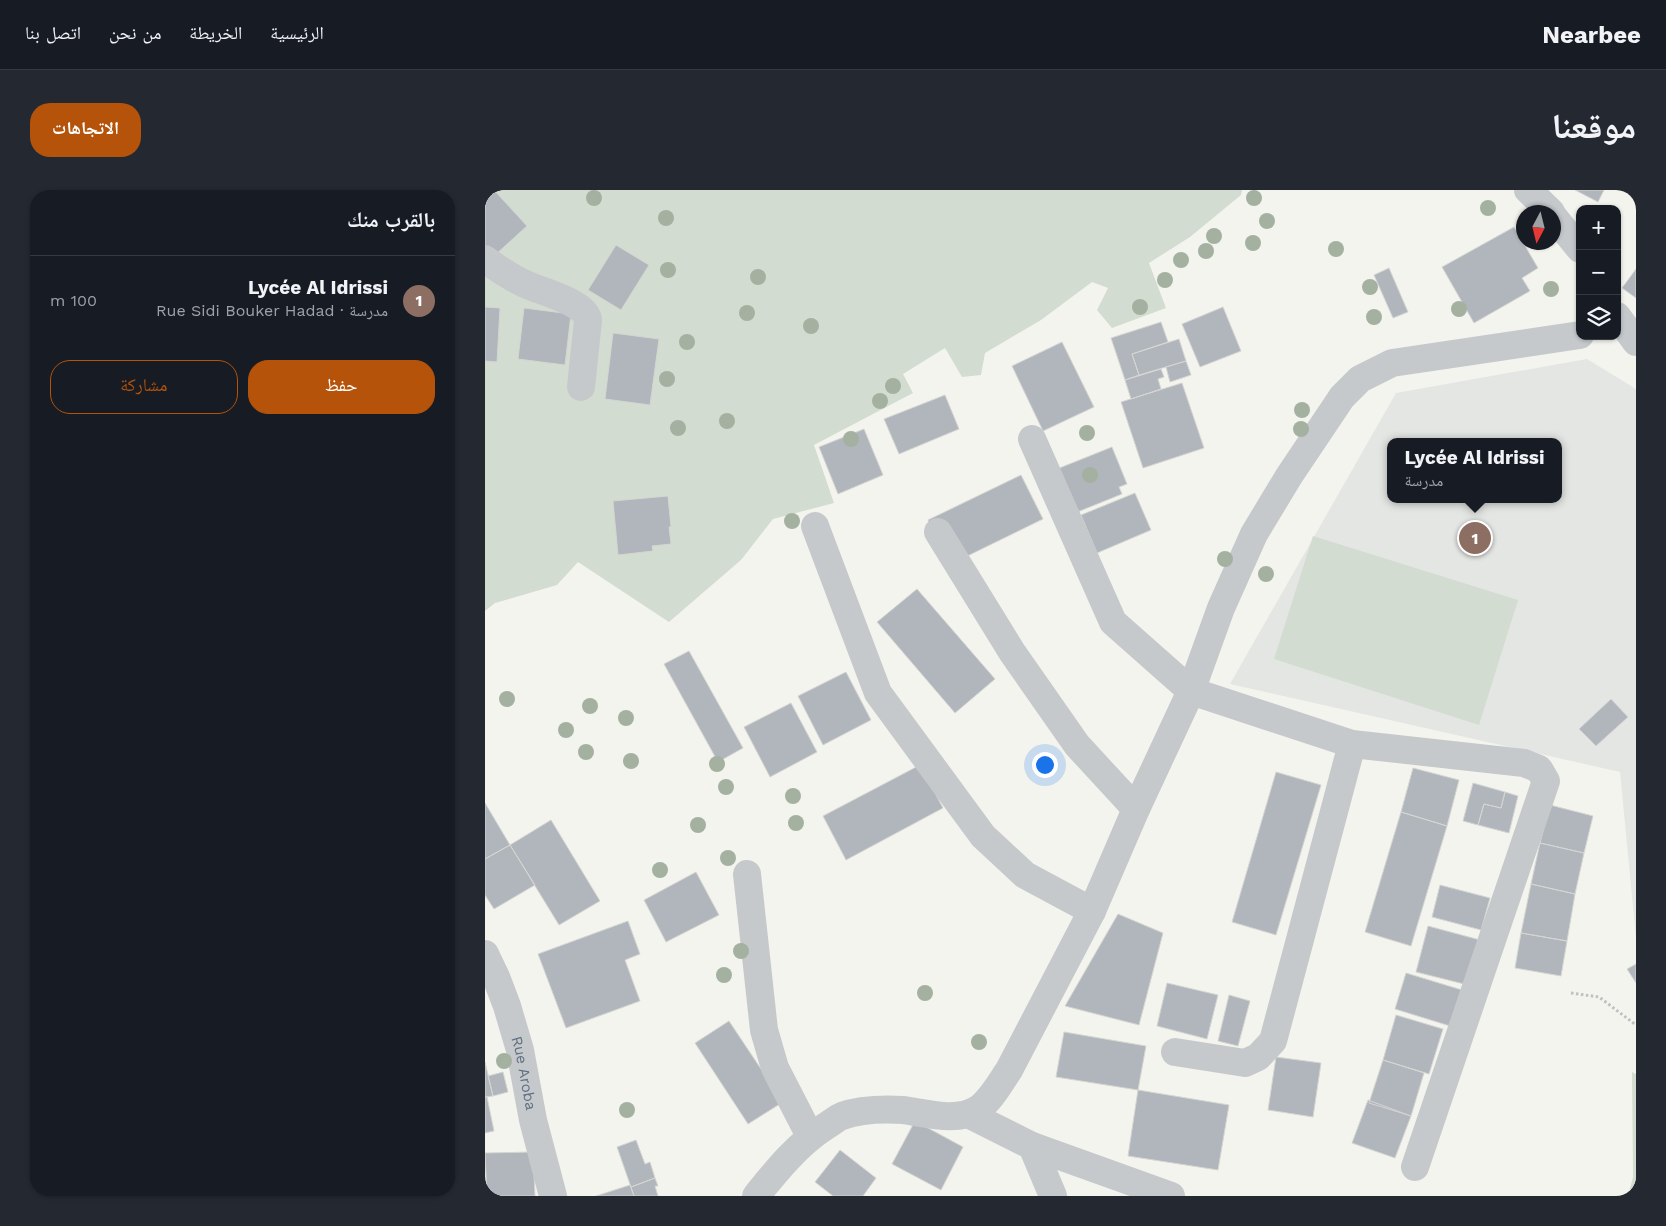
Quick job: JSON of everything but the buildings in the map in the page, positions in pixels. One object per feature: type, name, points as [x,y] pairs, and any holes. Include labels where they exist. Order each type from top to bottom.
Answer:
[{"type":"street","points":[[1528,190],[1544,205]]},
{"type":"street","points":[[1561,226],[1576,244]]},
{"type":"street","points":[[485,259],[525,284],[572,303],[585,312],[588,320],[581,387]]},
{"type":"street","points":[[756,1196],[779,1167],[810,1136],[842,1116],[878,1109],[956,1116],[968,1114],[979,1108],[994,1092],[1009,1070],[1092,911],[1136,809],[1191,691],[1221,608],[1254,534],[1289,476],[1342,397],[1359,379],[1392,363],[1576,336]]},
{"type":"street","points":[[1032,438],[1113,622],[1191,691],[1352,744],[1524,763],[1539,769],[1546,781],[1415,1167]]},
{"type":"street","points":[[815,526],[878,693],[983,836],[1025,875],[1092,911]]},
{"type":"street","points":[[938,532],[1013,652],[1077,745],[1136,809]]},
{"type":"street","points":[[1175,1052],[1245,1064],[1258,1057],[1273,1041],[1352,744]]},
{"type":"street","points":[[747,874],[764,1030],[775,1068],[810,1136]]},
{"type":"street","name":"Rue Aroba","points":[[485,954],[507,1006],[520,1050],[533,1120],[553,1196]]},
{"type":"street","points":[[968,1114],[1032,1146],[1171,1196]]},
{"type":"street","points":[[1032,1146],[1053,1196]]},
{"type":"path","points":[[1571,993],[1599,997],[1636,1025]]},
{"type":"shaded area","points":[[485,190],[1242,190],[1241,195],[1190,237],[1149,263],[1166,308],[1112,328],[1097,310],[1108,288],[1092,282],[1041,320],[985,353],[981,375],[962,377],[945,348],[903,374],[913,393],[814,445],[834,503],[773,519],[741,560],[669,622],[578,562],[557,585],[495,603],[485,611]]},
{"type":"shaded area","points":[[1587,359],[1636,389],[1636,938],[1620,772],[1230,684],[1396,393]]},
{"type":"shaded area","points":[[1313,536],[1518,600],[1479,725],[1274,659]]},
{"type":"shaded area","points":[[1632,1072],[1636,1074],[1636,1196],[1628,1196],[1633,1177]]},
{"type":"place","name":"Lycée Al Idrissi","points":[[1475,538]]}]
